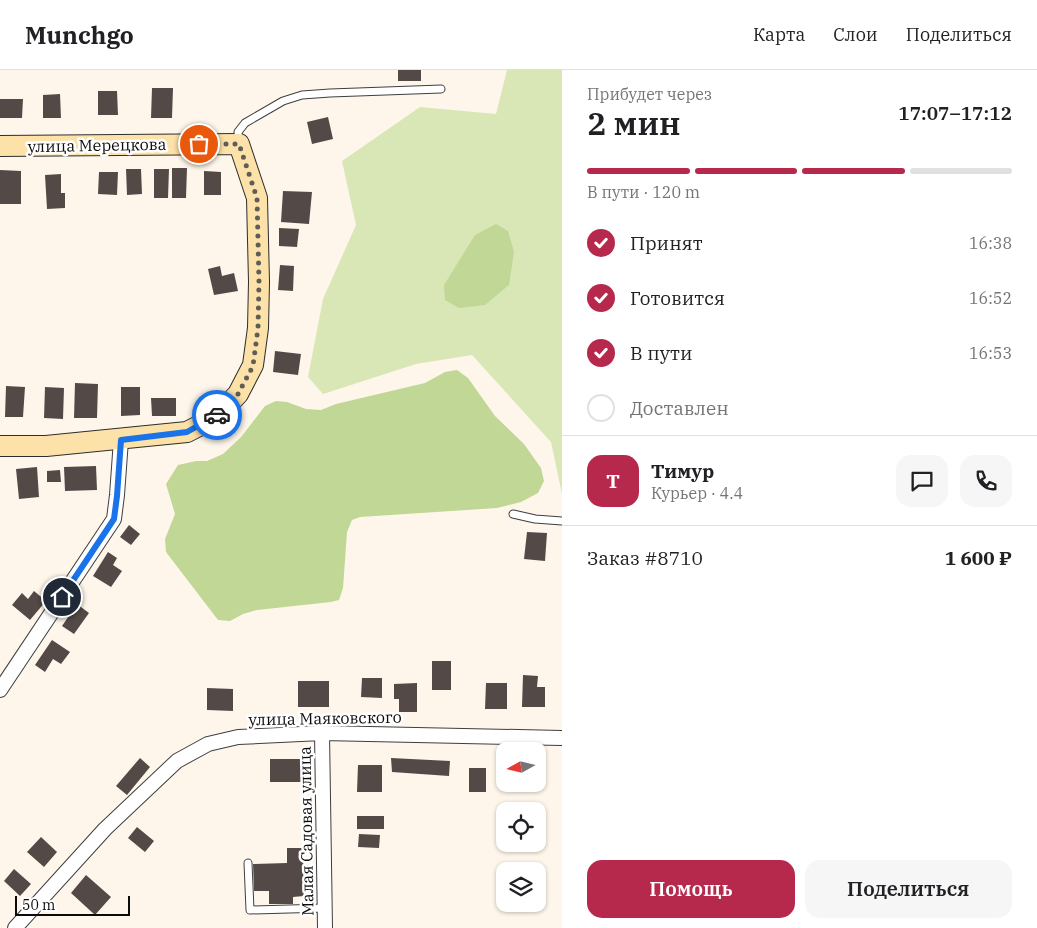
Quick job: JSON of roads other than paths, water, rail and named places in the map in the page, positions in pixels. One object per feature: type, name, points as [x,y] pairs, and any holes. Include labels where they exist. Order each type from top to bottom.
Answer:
[{"type":"street","name":"улица Мерецкова","points":[[0,146],[239,144]]},
{"type":"street","points":[[0,446],[46,446],[187,432],[216,417],[238,394],[253,366],[258,328],[259,282],[257,198],[239,144]]},
{"type":"street","points":[[0,690],[114,519],[121,440]]},
{"type":"street","name":"улица Маяковского","points":[[15,928],[104,829],[177,760],[208,744],[238,737],[322,733],[562,738]]},
{"type":"street","name":"Малая Садовая улица","points":[[322,733],[325,928]]},
{"type":"lane","points":[[239,144],[238,132],[245,123],[283,101],[302,95],[441,89]]},
{"type":"lane","points":[[513,514],[535,519],[562,521]]},
{"type":"lane","points":[[248,863],[250,910],[325,908]]}]
